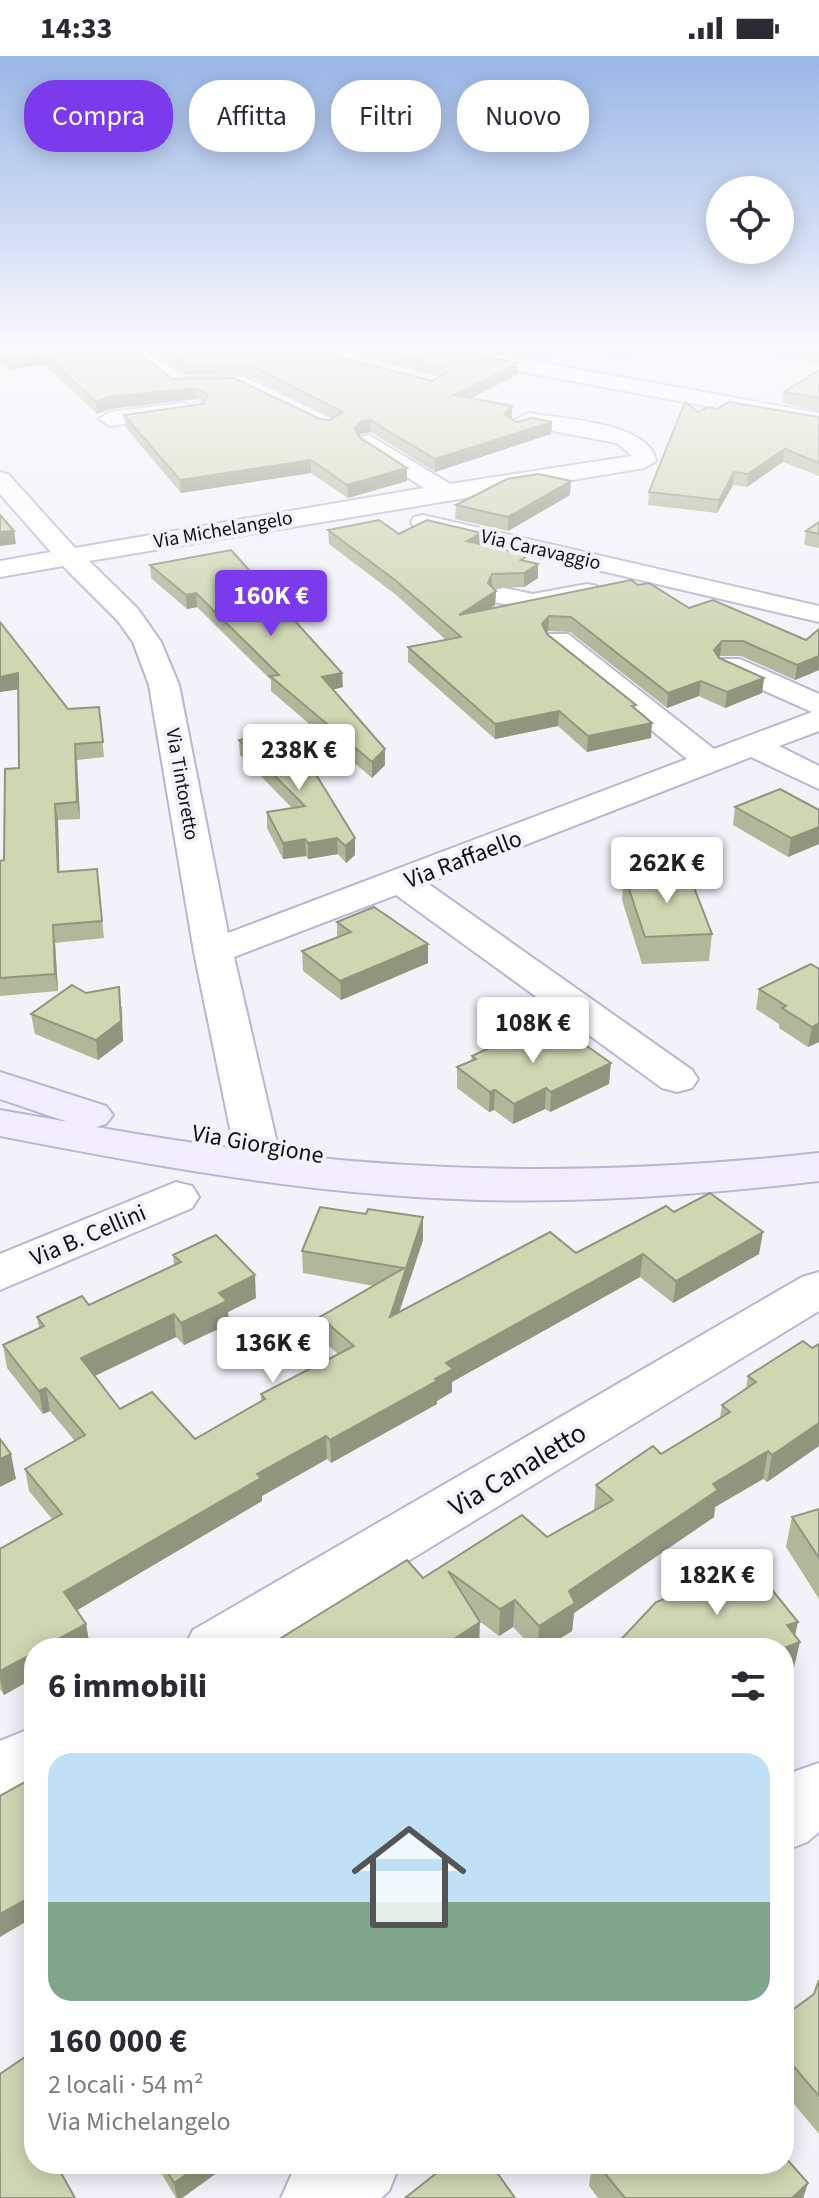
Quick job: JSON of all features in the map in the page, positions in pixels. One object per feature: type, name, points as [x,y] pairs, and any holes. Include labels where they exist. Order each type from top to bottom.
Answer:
[{"type":"main road","name":"Via Giorgione","points":[[0,1085],[76,1112],[519,1186]]},
{"type":"main road","name":"Via Giorgione","points":[[0,1123],[251,1166],[350,1178],[519,1186],[669,1182],[817,1171]]},
{"type":"street","points":[[380,449],[446,492]]},
{"type":"street","name":"Via Michelangelo","points":[[0,569],[346,508],[644,461],[641,449]]},
{"type":"street","name":"Via Tintoretto","points":[[0,479],[68,556],[128,615],[147,642],[164,685],[213,952],[255,1143]]},
{"type":"street","name":"Via Caravaggio","points":[[346,508],[402,517],[819,614]]},
{"type":"street","name":"Via Caravaggio","points":[[504,596],[533,602],[620,586],[641,572]]},
{"type":"street","points":[[558,640],[712,763]]},
{"type":"street","points":[[730,665],[819,705]]},
{"type":"street","name":"Via Raffaello","points":[[213,952],[819,720]]},
{"type":"street","points":[[753,746],[819,779]]},
{"type":"street","points":[[402,882],[677,1079]]},
{"type":"street","name":"Via B. Cellini","points":[[0,1273],[176,1197]]},
{"type":"street","name":"Via Canaletto","points":[[231,1638],[819,1289]]},
{"type":"street","points":[[0,1775],[24,1761]]},
{"type":"street","points":[[794,1813],[819,1792]]},
{"type":"street","points":[[320,2198],[350,2174]]},
{"type":"building","points":[[153,449],[378,449],[407,468],[347,485],[311,460],[180,480]]},
{"type":"building","points":[[418,449],[467,449],[435,459]]},
{"type":"building","points":[[666,449],[819,449],[819,463],[785,449],[748,474],[734,472],[719,500],[649,492]]},
{"type":"building","points":[[538,474],[571,481],[508,517],[456,505],[507,479]]},
{"type":"building","points":[[0,515],[14,531],[0,532]]},
{"type":"building","points":[[379,520],[399,534],[427,520],[481,533],[467,541],[529,555],[521,560],[538,564],[524,573],[492,574],[488,583],[496,591],[459,615],[631,580],[638,585],[649,583],[689,608],[713,600],[806,640],[819,629],[819,656],[797,665],[743,641],[722,641],[714,650],[719,658],[764,678],[727,692],[701,681],[668,693],[571,617],[549,616],[542,624],[547,634],[636,705],[632,706],[652,723],[588,736],[559,711],[495,724],[408,647],[461,637],[395,580],[328,530]]},
{"type":"building","points":[[819,522],[819,534],[806,531]]},
{"type":"building","points":[[231,550],[342,673],[322,677],[385,749],[372,762],[270,676],[279,675],[196,593],[186,595],[150,565]]},
{"type":"building","points":[[0,622],[68,709],[99,707],[103,742],[75,744],[77,802],[55,804],[58,872],[97,869],[102,921],[53,925],[55,974],[0,978],[0,861],[4,860],[5,769],[19,768],[18,673],[0,677]]},
{"type":"building","points":[[288,729],[355,838],[345,846],[337,838],[283,843],[267,812],[305,806],[239,740]]},
{"type":"building","points":[[780,789],[819,810],[819,827],[791,838],[735,807]]},
{"type":"building","points":[[688,872],[712,934],[645,937],[624,874]]},
{"type":"building","points":[[374,907],[428,944],[340,981],[302,951],[351,932],[337,922]]},
{"type":"building","points":[[811,964],[819,969],[819,1023],[812,1027],[759,989]]},
{"type":"building","points":[[72,985],[86,993],[119,987],[121,1021],[96,1040],[31,1014]]},
{"type":"building","points":[[557,1025],[611,1063],[551,1092],[546,1088],[514,1104],[495,1090],[490,1092],[457,1067],[506,1040],[513,1046]]},
{"type":"building","points":[[710,1193],[763,1232],[676,1281],[643,1254],[446,1363],[453,1369],[435,1379],[437,1381],[330,1440],[326,1436],[257,1474],[261,1478],[64,1592],[86,1624],[60,1638],[24,1638],[24,1658],[0,1671],[0,1549],[62,1514],[25,1469],[85,1435],[46,1388],[39,1391],[3,1345],[44,1326],[37,1317],[82,1296],[89,1305],[181,1262],[173,1255],[216,1235],[255,1275],[219,1293],[227,1301],[181,1323],[174,1314],[81,1358],[120,1409],[152,1392],[195,1439],[265,1399],[261,1394],[354,1346],[320,1317],[404,1268],[302,1251],[320,1207],[366,1214],[368,1209],[423,1217],[390,1317],[550,1232],[576,1253],[666,1206],[674,1212]]},
{"type":"building","points":[[803,1341],[812,1348],[819,1344],[819,1423],[772,1455],[768,1451],[713,1484],[718,1490],[569,1591],[575,1603],[539,1626],[515,1600],[500,1609],[448,1571],[480,1622],[455,1638],[281,1638],[407,1560],[423,1578],[522,1515],[547,1537],[613,1500],[596,1485],[653,1446],[661,1454],[730,1412],[722,1405],[756,1382],[748,1376]]},
{"type":"building","points":[[0,1439],[11,1454],[0,1459]]},
{"type":"building","points":[[819,1509],[819,1558],[792,1517]]},
{"type":"building","points":[[752,1565],[798,1622],[787,1625],[800,1642],[794,1644],[794,1638],[622,1638],[656,1602]]},
{"type":"building","points":[[24,1783],[24,1901],[0,1914],[0,1796]]},
{"type":"building","points":[[819,1980],[819,2096],[794,2067],[794,2009],[814,1994]]},
{"type":"building","points":[[24,2058],[24,2174],[62,2174],[75,2198],[0,2198],[0,2074]]},
{"type":"building","points":[[794,2167],[808,2183],[792,2198],[625,2198],[605,2174],[794,2174]]},
{"type":"building","points":[[169,2174],[187,2174],[174,2183]]},
{"type":"building","points":[[435,2174],[498,2174],[515,2198],[405,2198]]}]
